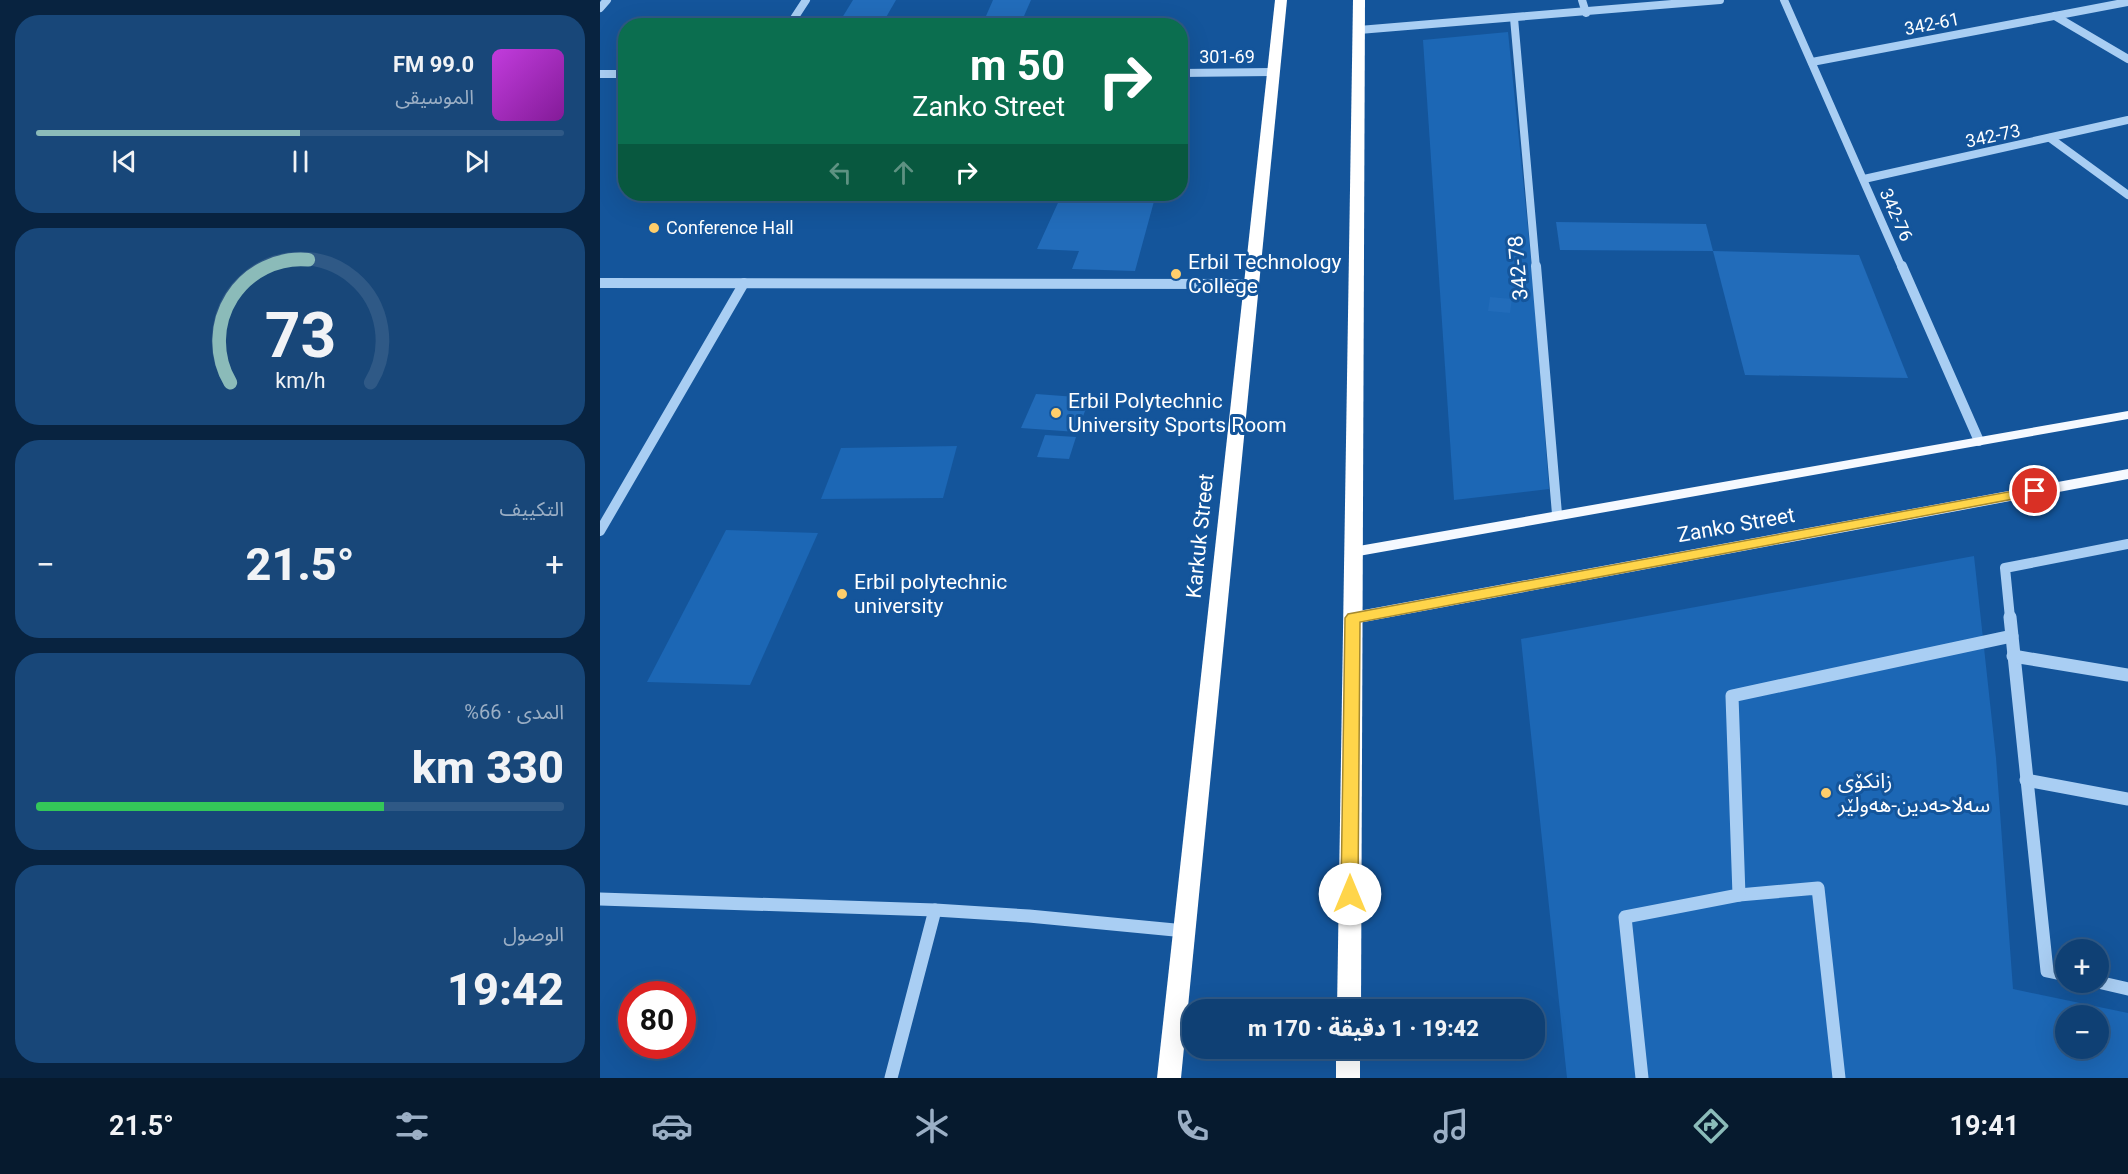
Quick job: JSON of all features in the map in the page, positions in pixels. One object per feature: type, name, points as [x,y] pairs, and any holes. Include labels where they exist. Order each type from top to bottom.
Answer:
[{"type":"highway","name":"Karkuk Street","points":[[1169,1078],[1281,0]]},
{"type":"highway","points":[[1349,999],[1359,0]]},
{"type":"highway","points":[[1348,1059],[1348,1078]]},
{"type":"main road","name":"Zanko Street","points":[[1353,552],[1557,514],[2128,415]]},
{"type":"main road","name":"Zanko Street","points":[[1353,618],[2128,474]]},
{"type":"street","points":[[600,8],[608,0]]},
{"type":"street","points":[[794,18],[806,0]]},
{"type":"street","points":[[1582,0],[1586,13]]},
{"type":"street","points":[[1359,30],[1586,13],[1720,0]]},
{"type":"street","name":"342-76","points":[[1784,0],[1979,441]]},
{"type":"street","name":"342-61","points":[[1812,62],[2128,2]]},
{"type":"street","points":[[2055,16],[2128,58]]},
{"type":"street","name":"342-78","points":[[1514,18],[1557,514]]},
{"type":"street","name":"301-69","points":[[1188,72],[1274,72]]},
{"type":"street","points":[[600,74],[618,74]]},
{"type":"street","name":"342-73","points":[[1864,179],[2128,120]]},
{"type":"street","points":[[2050,138],[2128,195]]},
{"type":"street","points":[[600,283],[1251,284]]},
{"type":"street","points":[[600,531],[744,283]]},
{"type":"street","points":[[2055,973],[2047,971],[2005,568],[2128,544]]},
{"type":"street","points":[[1739,895],[1732,696],[2012,636]]},
{"type":"street","points":[[2013,656],[2128,675]]},
{"type":"street","points":[[2026,780],[2128,799]]},
{"type":"street","points":[[1642,1078],[1625,917],[1739,895],[1818,888],[1839,1078]]},
{"type":"street","points":[[600,899],[935,910],[1029,916],[1185,931]]},
{"type":"street","points":[[891,1078],[935,910]]},
{"type":"street","points":[[2109,985],[2128,989]]},
{"type":"shaded area","points":[[1508,32],[1532,268],[1549,489],[1454,500],[1423,40]]},
{"type":"shaded area","points":[[957,446],[943,498],[821,499],[841,448]]},
{"type":"shaded area","points":[[726,530],[818,533],[750,685],[647,682]]},
{"type":"shaded area","name":"زانکۆی سەلاحەدین-هەولێر","points":[[1974,556],[1996,758],[2013,989],[2090,1005],[2055,1005],[2055,1059],[2109,1059],[2109,1009],[2128,1013],[2128,1078],[1567,1078],[1521,639]]},
{"type":"building","points":[[853,0],[896,0],[886,18],[842,18]]},
{"type":"building","points":[[993,0],[1031,0],[1024,16],[986,16]]},
{"type":"building","points":[[1059,201],[1154,201],[1135,271],[1072,269],[1079,251],[1037,249]]},
{"type":"building","points":[[1556,222],[1706,224],[1713,251],[1560,250]]},
{"type":"building","points":[[1713,251],[1859,255],[1908,378],[1745,375]]},
{"type":"building","points":[[1490,297],[1512,299],[1510,313],[1488,311]]},
{"type":"building","name":"Erbil Polytechnic University Sports Room","points":[[1036,394],[1090,398],[1077,432],[1021,428]]},
{"type":"building","name":"Erbil Polytechnic University Sports Room","points":[[1045,435],[1076,437],[1069,459],[1037,457]]},
{"type":"place","name":"Conference Hall","points":[[654,228]]},
{"type":"place","name":"Erbil Technology College","points":[[1176,274]]},
{"type":"place","name":"Erbil Polytechnic University Sports Room","points":[[1056,413]]},
{"type":"place","name":"Erbil polytechnic university","points":[[842,594]]},
{"type":"place","name":"زانکۆی سەلاحەدین-هەولێر","points":[[1826,793]]},
{"type":"route","points":[[1350,894],[1353,618],[2035,491]]}]
